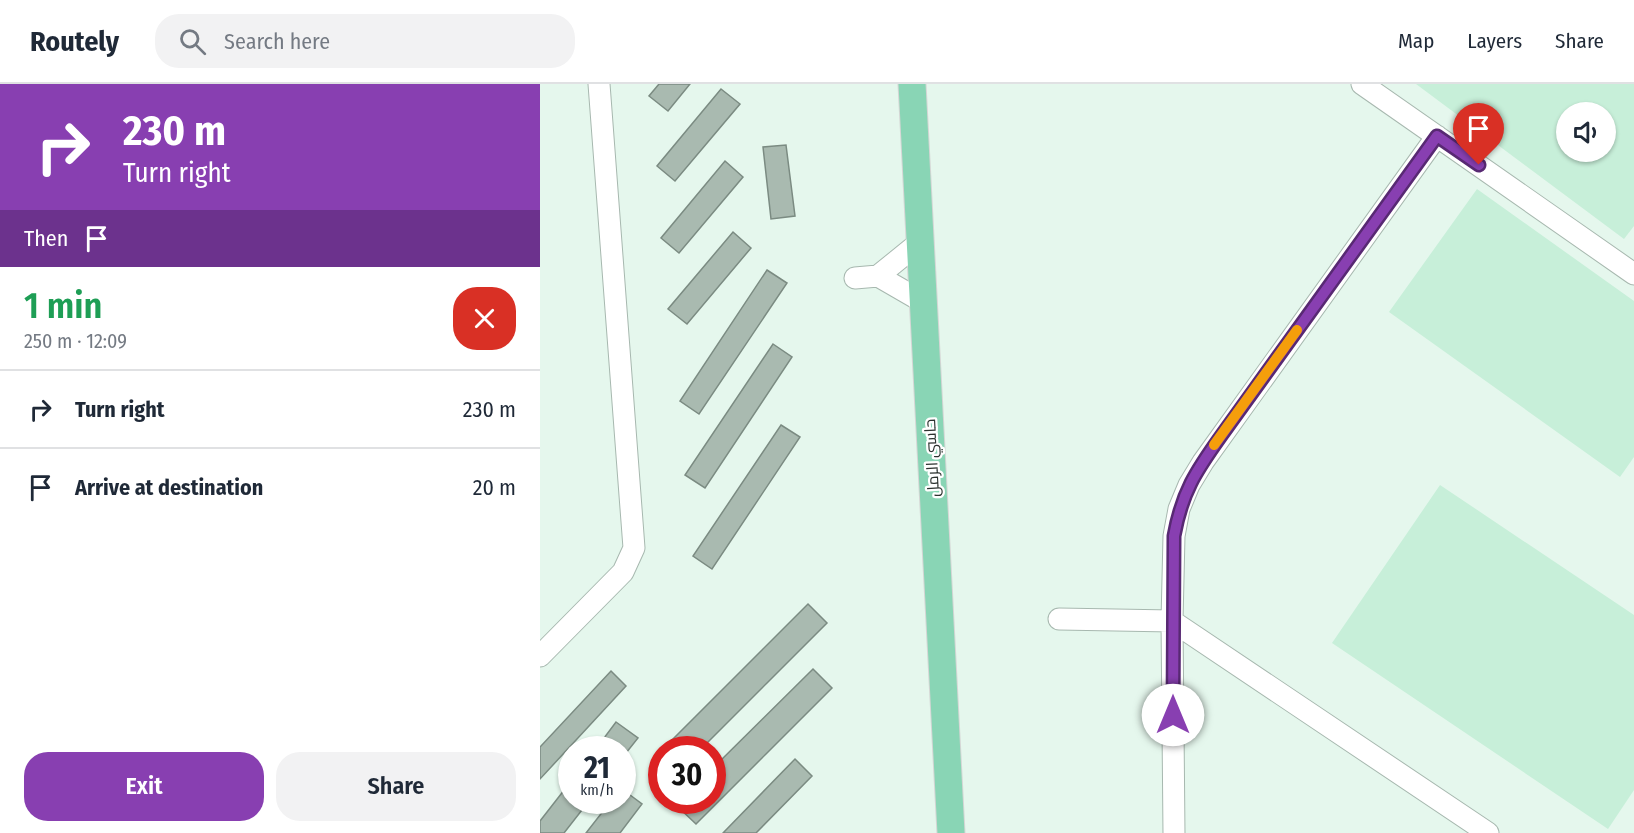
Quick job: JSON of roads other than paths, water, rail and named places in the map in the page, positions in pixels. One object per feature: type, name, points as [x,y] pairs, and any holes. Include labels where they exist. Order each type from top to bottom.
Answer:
[{"type":"main road","name":"حاسي الرمل","points":[[912,84],[951,833]]},
{"type":"street","points":[[540,656],[623,572],[634,548],[599,84]]},
{"type":"street","points":[[1362,84],[1634,274]]},
{"type":"street","points":[[1174,833],[1172,621],[1174,536],[1179,509],[1189,485],[1221,436],[1437,136]]},
{"type":"street","points":[[855,278],[878,276],[920,242]]},
{"type":"street","points":[[878,276],[923,302]]},
{"type":"street","points":[[1059,619],[1172,621],[1488,833]]}]
